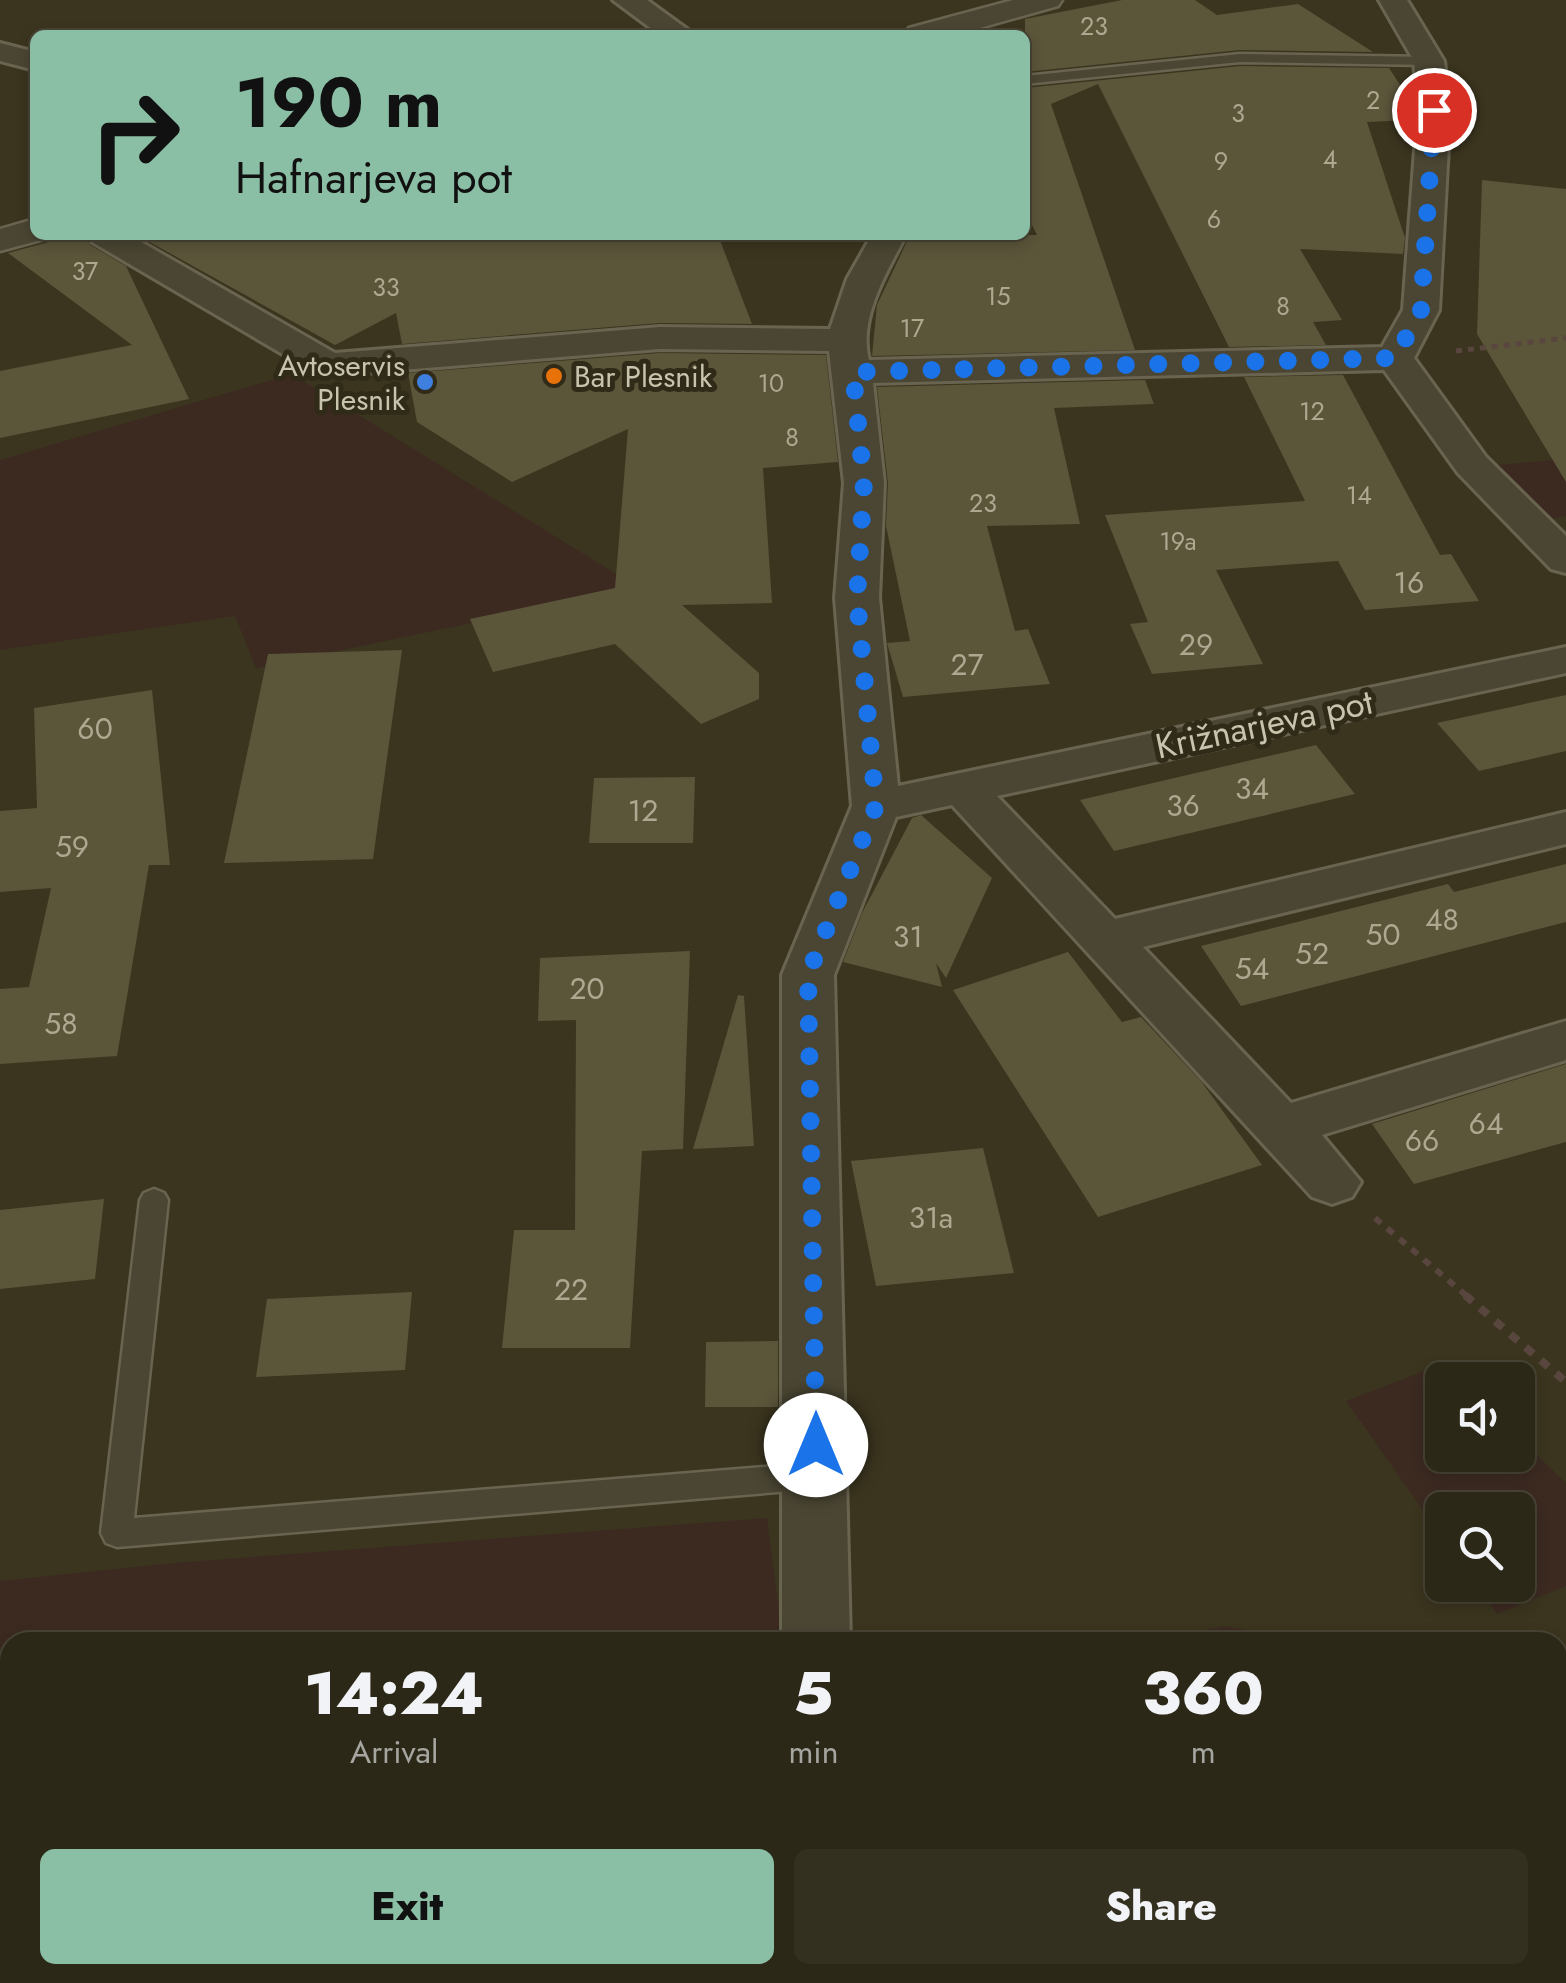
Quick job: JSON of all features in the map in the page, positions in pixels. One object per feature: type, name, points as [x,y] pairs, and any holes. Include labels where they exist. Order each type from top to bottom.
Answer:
[{"type":"street","points":[[628,0],[673,30]]},
{"type":"street","points":[[938,30],[1047,0]]},
{"type":"street","points":[[1393,0],[1429,62],[1434,110],[1421,310],[1395,358]]},
{"type":"street","points":[[0,52],[30,60]]},
{"type":"street","points":[[0,240],[30,231]]},
{"type":"street","points":[[113,240],[328,365],[660,338],[849,356],[1395,358]]},
{"type":"street","points":[[816,1632],[808,975],[876,806],[857,598],[864,483],[849,356],[866,278],[886,240]]},
{"type":"street","points":[[1395,358],[1472,465],[1566,560]]},
{"type":"street","name":"Križnarjeva pot","points":[[876,806],[1566,660]]},
{"type":"street","points":[[963,788],[1332,1182]]},
{"type":"street","points":[[1105,938],[1566,828]]},
{"type":"street","points":[[1281,1127],[1566,1040]]},
{"type":"lane","points":[[1030,79],[1240,58],[1429,62]]},
{"type":"lane","points":[[154,1200],[117,1533],[816,1476]]},
{"type":"path","points":[[1395,358],[1566,338]]},
{"type":"path","points":[[1332,1182],[1566,1382]]},
{"type":"shaded area","points":[[292,374],[639,588],[256,668],[235,616],[0,650],[0,460]]},
{"type":"shaded area","points":[[1566,459],[1566,516],[1540,521],[1484,466]]},
{"type":"shaded area","points":[[1425,1371],[1425,1472],[1535,1472],[1535,1453],[1566,1483],[1566,1586],[1535,1599],[1535,1492],[1425,1492],[1425,1513],[1346,1401]]},
{"type":"shaded area","points":[[767,1518],[782,1632],[0,1632],[0,1581],[173,1563]]},
{"type":"shaded area","points":[[1489,1602],[1527,1602],[1497,1614]]},
{"type":"shaded area","points":[[1225,1626],[1258,1632],[1195,1632]]},
{"type":"building","points":[[1122,0],[1195,0],[1217,15],[1298,4],[1373,52],[1240,50],[1030,71],[1030,30],[1025,30],[1025,19]]},
{"type":"building","points":[[1240,66],[1389,68],[1414,106],[1413,120],[1367,122],[1405,238],[1403,254],[1300,249],[1342,320],[1313,322],[1326,345],[1229,347],[1098,84],[1051,104],[1135,350],[872,356],[877,305],[908,240],[1030,240],[1030,235],[1037,235],[1030,221],[1030,87]]},
{"type":"building","points":[[1482,180],[1566,189],[1566,482],[1477,334]]},
{"type":"building","points":[[86,240],[126,266],[189,399],[0,438],[0,371],[132,345],[8,253],[49,242]]},
{"type":"building","points":[[146,240],[720,240],[752,324],[660,323],[402,344],[396,313],[335,345]]},
{"type":"building","points":[[660,353],[826,355],[838,462],[763,468],[772,603],[682,605],[759,673],[759,699],[701,724],[615,644],[493,672],[470,619],[615,588],[628,429],[512,482],[417,422],[408,373]]},
{"type":"building","points":[[1343,375],[1440,555],[1451,554],[1479,601],[1365,610],[1338,561],[1216,570],[1263,664],[1152,674],[1130,624],[1148,622],[1105,515],[1305,501],[1244,377]]},
{"type":"building","points":[[1145,380],[1154,404],[1054,408],[1080,524],[987,526],[1015,631],[1028,629],[1050,684],[903,697],[887,643],[910,641],[886,526],[888,483],[877,387]]},
{"type":"building","points":[[402,650],[373,859],[224,863],[268,654]]},
{"type":"building","points":[[152,690],[170,865],[149,865],[117,1056],[0,1064],[0,989],[29,987],[51,888],[0,892],[0,811],[37,808],[34,708]]},
{"type":"building","points":[[1566,695],[1566,751],[1479,771],[1437,723]]},
{"type":"building","points":[[1316,745],[1355,794],[1114,851],[1080,800]]},
{"type":"building","points":[[695,777],[693,843],[589,843],[594,778]]},
{"type":"building","points":[[921,815],[992,878],[946,978],[936,963],[942,987],[843,962],[862,913],[912,818]]},
{"type":"building","points":[[1566,864],[1566,922],[1241,1006],[1201,946],[1448,884],[1454,892]]},
{"type":"building","points":[[690,951],[683,1149],[642,1151],[630,1348],[502,1348],[514,1230],[575,1230],[576,1020],[538,1021],[540,958]]},
{"type":"building","points":[[1068,952],[1122,1022],[1141,1017],[1201,1081],[1262,1165],[1098,1217],[953,990]]},
{"type":"building","points":[[738,995],[744,996],[754,1146],[693,1149]]},
{"type":"building","points":[[1566,1064],[1566,1142],[1414,1184],[1372,1124]]},
{"type":"building","points":[[983,1148],[1014,1273],[876,1286],[851,1161]]},
{"type":"building","points":[[104,1199],[95,1279],[0,1289],[0,1210]]},
{"type":"building","points":[[412,1292],[405,1370],[256,1377],[267,1299]]},
{"type":"building","points":[[778,1341],[778,1407],[705,1407],[706,1342]]},
{"type":"place","name":"Bar Plesnik","points":[[554,376]]},
{"type":"place","name":"Avtoservis Plesnik","points":[[425,382]]},
{"type":"route","points":[[816,1445],[808,975],[876,806],[857,598],[864,483],[853,372],[1176,360],[1395,358],[1421,310],[1434,110]]}]
